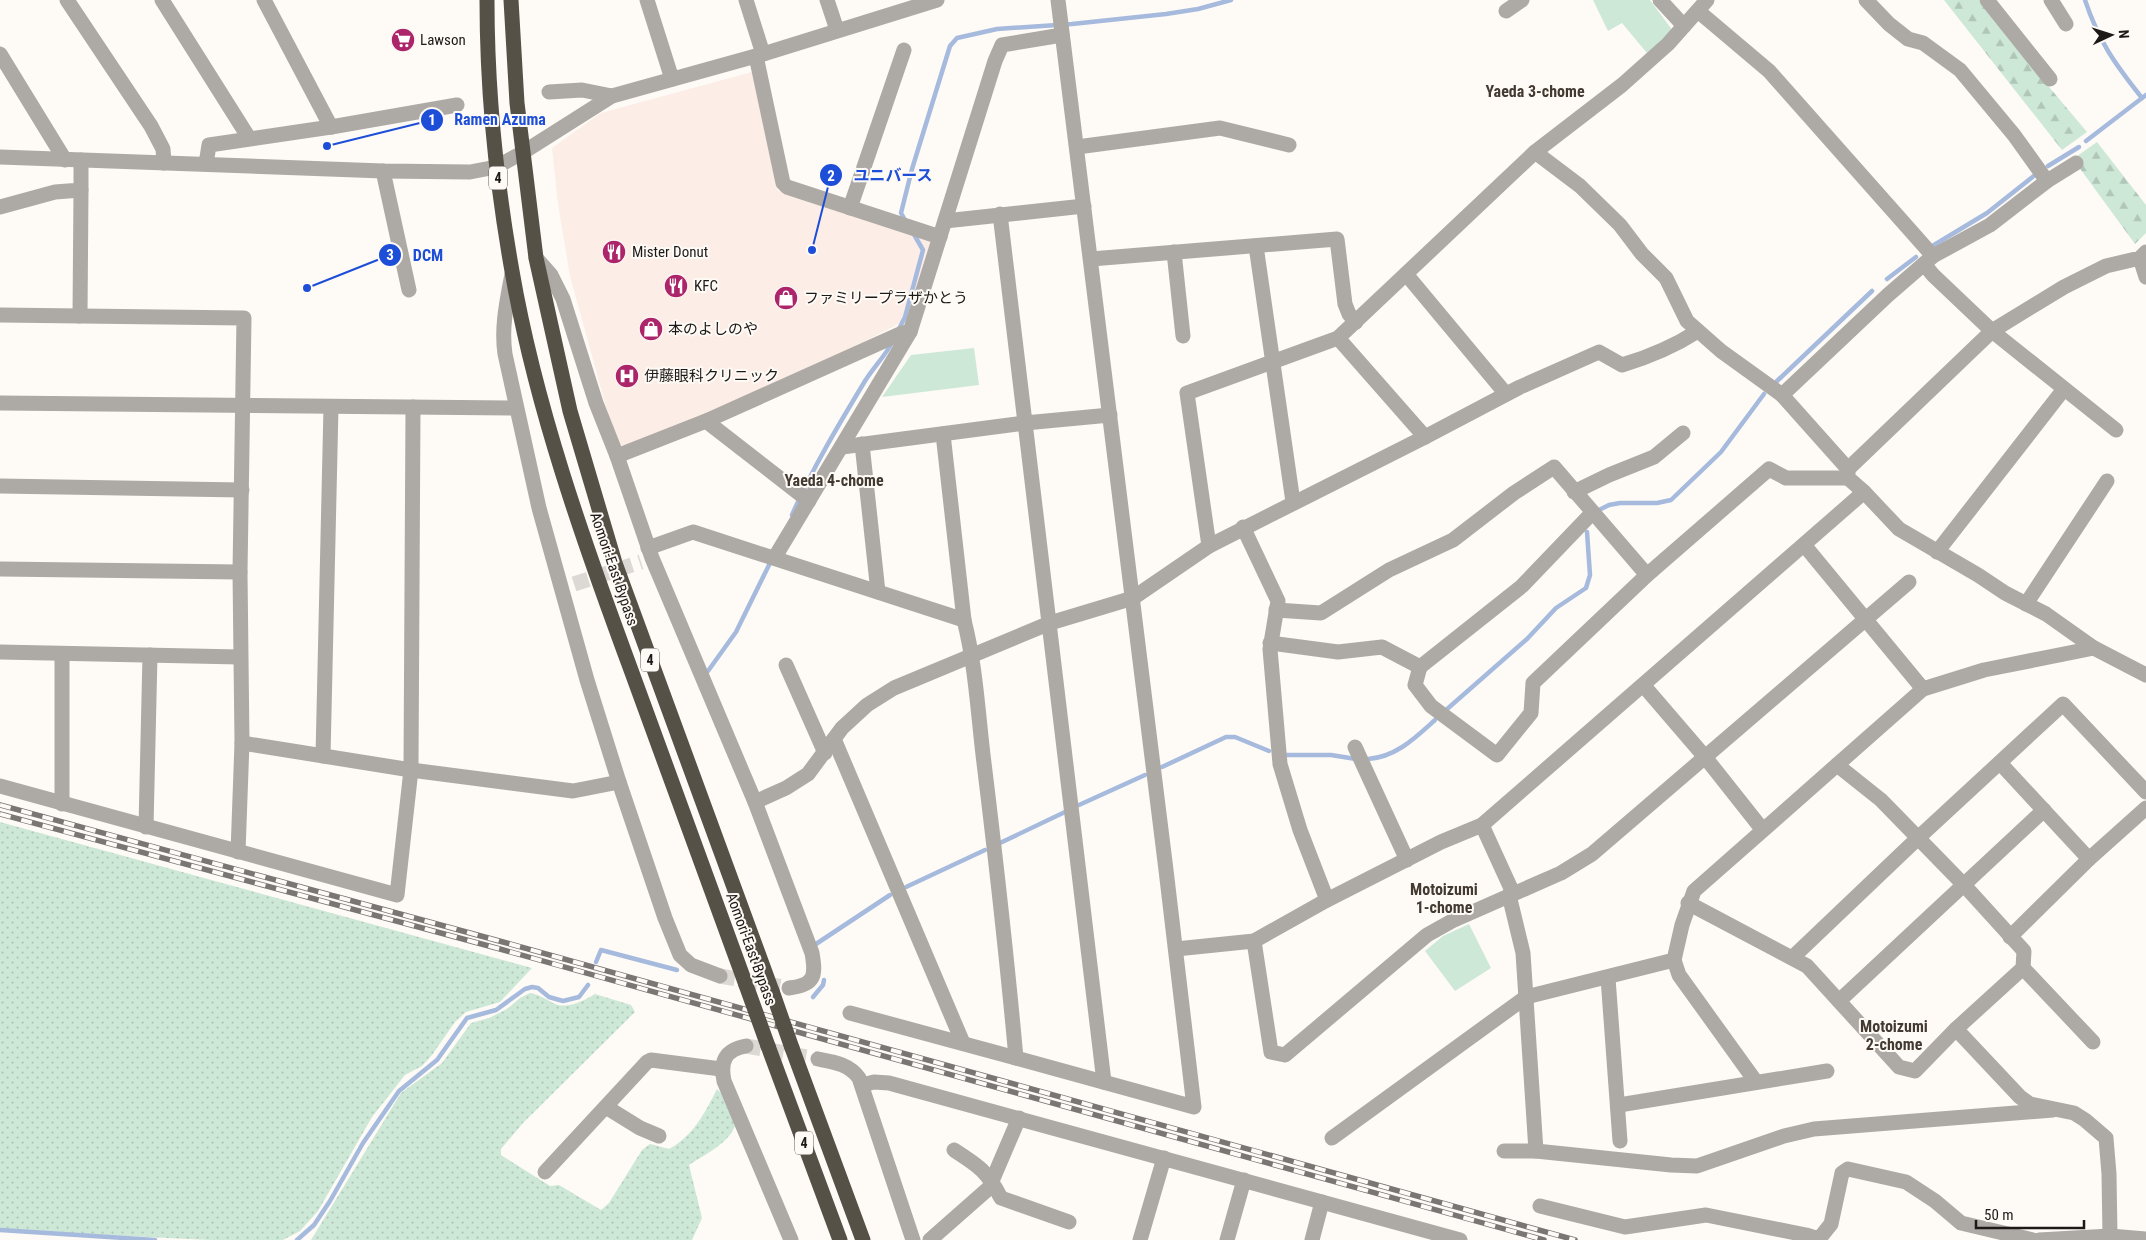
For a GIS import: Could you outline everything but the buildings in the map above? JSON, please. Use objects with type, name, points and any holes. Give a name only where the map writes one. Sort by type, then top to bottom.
[{"type":"highway","name":"Aomori-East Bypass","points":[[487,0],[489,96],[496,167],[512,273],[547,419],[594,569],[840,1240]]},
{"type":"highway","name":"Aomori-East Bypass","points":[[511,0],[517,103],[536,258],[570,411],[615,563],[863,1240]]},
{"type":"street","points":[[162,0],[249,138]]},
{"type":"street","points":[[264,0],[331,127]]},
{"type":"street","points":[[647,0],[672,78]]},
{"type":"street","points":[[746,0],[759,55],[783,183],[787,187],[940,237]]},
{"type":"street","points":[[827,0],[837,30]]},
{"type":"street","points":[[0,157],[383,171],[470,172],[496,167],[522,153],[612,96],[759,55],[936,0]]},
{"type":"street","points":[[850,1013],[1194,1107],[1133,598],[1058,0]]},
{"type":"street","points":[[1506,11],[1522,0]]},
{"type":"street","points":[[1660,0],[1684,26]]},
{"type":"street","points":[[1866,0],[1889,24],[1908,39],[1923,42],[1960,70],[2014,135],[2046,181]]},
{"type":"street","points":[[1987,0],[2050,79]]},
{"type":"street","points":[[2051,0],[2066,24]]},
{"type":"street","points":[[70,1],[151,126],[163,149],[164,163]]},
{"type":"street","points":[[1209,546],[1187,393],[1338,338],[1535,152],[1622,85],[1668,44],[1703,6],[1769,71],[1929,260],[1933,275],[1992,331],[2116,430]]},
{"type":"street","points":[[775,557],[910,332],[995,61],[1002,45],[1062,35]]},
{"type":"street","points":[[850,208],[904,50]]},
{"type":"street","points":[[3,62],[65,160]]},
{"type":"street","points":[[549,92],[582,90],[612,96]]},
{"type":"street","points":[[206,164],[209,145],[331,127],[457,105]]},
{"type":"street","points":[[1077,147],[1220,128],[1289,146]]},
{"type":"street","points":[[1535,152],[1580,186],[1620,225],[1642,254],[1666,278],[1687,321],[1728,356],[1782,395],[1848,474],[1899,530],[2046,614],[2094,648],[2146,675]]},
{"type":"street","points":[[80,316],[81,160]]},
{"type":"street","points":[[1782,395],[1888,295],[1929,260],[1990,225],[2046,181],[2076,163]]},
{"type":"street","points":[[383,171],[410,290]]},
{"type":"street","points":[[0,208],[55,192],[80,190]]},
{"type":"street","points":[[945,221],[1084,206]]},
{"type":"street","points":[[1000,214],[1104,1082]]},
{"type":"street","points":[[1091,259],[1337,239],[1345,304],[1348,314],[1356,322]]},
{"type":"street","points":[[1256,246],[1293,502]]},
{"type":"street","points":[[1174,252],[1183,336]]},
{"type":"street","points":[[1592,513],[1522,586],[1420,667],[1415,686],[1432,706],[1497,755],[1531,713],[1533,683],[1647,575],[1769,469],[1786,478],[1848,474],[1992,331],[2064,287],[2106,266],[2143,255],[2146,277]]},
{"type":"street","points":[[536,258],[551,275],[562,299],[596,402],[617,456],[647,556],[755,802],[812,953],[815,970],[813,978],[803,986],[789,988]]},
{"type":"street","points":[[512,273],[503,338],[516,408],[539,508],[568,586],[587,680],[665,918],[680,954],[691,965],[720,976]]},
{"type":"street","points":[[1406,274],[1506,394]]},
{"type":"street","points":[[0,315],[244,318],[240,572],[242,743],[238,852]]},
{"type":"street","points":[[755,802],[786,788],[808,774],[842,728],[867,705],[894,688],[1050,623],[1133,598],[1209,546],[1506,394],[1599,352],[1622,365],[1675,346],[1698,331]]},
{"type":"street","points":[[617,456],[706,421],[902,333],[910,332]]},
{"type":"street","points":[[1338,338],[1425,437]]},
{"type":"street","points":[[1937,552],[2064,389]]},
{"type":"street","points":[[0,403],[516,408]]},
{"type":"street","points":[[323,756],[331,407]]},
{"type":"street","points":[[0,786],[397,895],[411,770],[413,408]]},
{"type":"street","points":[[842,447],[1025,423],[1110,415]]},
{"type":"street","points":[[706,421],[809,501]]},
{"type":"street","points":[[1574,492],[1609,475],[1654,457],[1683,433]]},
{"type":"street","points":[[943,434],[964,620],[973,655],[981,739],[1006,944],[1016,1058]]},
{"type":"street","points":[[862,444],[878,592]]},
{"type":"street","points":[[1276,610],[1321,613],[1389,570],[1453,540],[1514,493],[1554,467],[1647,575]]},
{"type":"street","points":[[2026,604],[2107,481]]},
{"type":"street","points":[[0,486],[242,490]]},
{"type":"street","points":[[1176,949],[1254,941],[1326,900],[1441,842],[1482,825],[1805,546],[1864,492]]},
{"type":"street","points":[[1244,528],[1278,601],[1270,643],[1280,764],[1300,830],[1326,900]]},
{"type":"street","points":[[647,556],[693,532],[775,557],[964,620]]},
{"type":"street","points":[[1805,546],[1923,689]]},
{"type":"street","points":[[0,570],[240,572]]},
{"type":"street","points":[[1254,941],[1270,1052],[1285,1054],[1427,935],[1452,921],[1561,873],[1592,854],[1909,582]]},
{"type":"street","points":[[1270,643],[1338,652],[1382,647],[1420,667]]},
{"type":"street","points":[[1756,1082],[1679,975],[1674,960],[1688,903],[1694,891],[1762,829],[1923,689],[1984,670],[2094,648]]},
{"type":"street","points":[[0,652],[240,657]]},
{"type":"street","points":[[62,654],[62,804]]},
{"type":"street","points":[[146,827],[150,655]]},
{"type":"street","points":[[786,665],[825,753]]},
{"type":"street","points":[[1644,686],[1705,757],[1762,829]]},
{"type":"street","points":[[1793,957],[2063,704],[2146,792]]},
{"type":"street","points":[[834,739],[963,1043]]},
{"type":"street","points":[[242,743],[411,770],[573,790],[619,782]]},
{"type":"street","points":[[1355,747],[1407,860]]},
{"type":"street","points":[[2000,763],[2089,859]]},
{"type":"street","points":[[1688,903],[1807,966],[1899,1066],[1915,1070],[1956,1029],[2023,968],[2024,951],[1964,885],[1881,800],[1837,765]]},
{"type":"street","points":[[2010,937],[2089,859],[2146,808]]},
{"type":"street","points":[[1839,1001],[2044,810]]},
{"type":"street","points":[[1482,825],[1511,894],[1523,953],[1536,1151]]},
{"type":"street","points":[[1332,1138],[1526,997],[1674,960]]},
{"type":"street","points":[[2023,968],[2093,1042]]},
{"type":"street","points":[[1608,978],[1619,1105],[1620,1141]]},
{"type":"street","points":[[1956,1029],[2020,1097],[2030,1104],[2074,1113],[2106,1138],[2110,1174],[2110,1236]]},
{"type":"street","points":[[746,1046],[740,1047],[728,1055],[724,1059],[721,1069],[724,1081],[791,1240]]},
{"type":"street","points":[[818,1059],[843,1065],[851,1069],[859,1078],[913,1240]]},
{"type":"street","points":[[545,1172],[647,1062],[651,1060],[721,1069]]},
{"type":"street","points":[[1619,1105],[1827,1071]]},
{"type":"street","points":[[862,1085],[874,1082],[889,1083],[1322,1202],[1406,1233],[1460,1240]]},
{"type":"street","points":[[606,1107],[640,1128],[659,1136]]},
{"type":"street","points":[[1504,1151],[1536,1151],[1697,1166],[1784,1136],[1814,1129],[2053,1110]]},
{"type":"street","points":[[930,1240],[989,1188],[1019,1118]]},
{"type":"street","points":[[954,1150],[983,1170],[992,1180],[1001,1198],[1069,1222]]},
{"type":"street","points":[[1140,1240],[1164,1158]]},
{"type":"street","points":[[1540,1206],[1625,1227],[1706,1215],[1819,1239],[1831,1224],[1842,1173],[1848,1168],[1906,1182],[1935,1201],[1961,1223],[2033,1240]]},
{"type":"street","points":[[1227,1240],[1244,1180]]},
{"type":"street","points":[[1312,1240],[1322,1202]]},
{"type":"street","points":[[2039,1240],[2110,1236],[2146,1239]]},
{"type":"shaded area","points":[[752,72],[777,190],[931,241],[906,320],[829,360],[627,447],[616,443],[570,276],[558,204],[552,148],[601,113]]},
{"type":"green space","points":[[1593,0],[1650,0],[1673,31],[1647,53],[1622,23],[1608,31]]},
{"type":"green space","points":[[1944,0],[1979,0],[2011,42],[2087,132],[2062,150]]},
{"type":"green space","points":[[2097,142],[2146,205],[2146,233],[2135,244],[2073,159]]},
{"type":"green space","points":[[974,348],[979,385],[882,397],[911,355]]},
{"type":"green space","points":[[0,822],[532,968],[500,1002],[466,1012],[455,1022],[422,1066],[405,1075],[372,1117],[318,1211],[300,1231],[283,1240],[210,1240],[0,1230]]},
{"type":"green space","points":[[1469,924],[1491,968],[1455,991],[1425,951],[1443,936]]},
{"type":"green space","points":[[530,993],[564,1006],[580,1002],[595,994],[631,1005],[635,1012],[523,1123],[501,1149],[501,1155],[550,1186],[559,1185],[601,1210],[609,1203],[642,1150],[650,1144],[669,1149],[685,1138],[698,1123],[717,1089],[722,1094],[735,1126],[727,1139],[689,1165],[702,1218],[692,1240],[311,1240],[401,1093],[442,1063],[471,1023],[489,1018],[507,1009],[520,998]]},
{"type":"waterway","points":[[905,220],[901,213],[912,169],[950,46],[957,38],[997,29],[1072,24],[1166,14],[1198,9],[1231,0]]},
{"type":"waterway","points":[[2085,0],[2102,40],[2142,98]]},
{"type":"waterway","points":[[2086,141],[2146,95]]},
{"type":"waterway","points":[[2048,166],[2079,147]]},
{"type":"waterway","points":[[1934,245],[1987,213],[2035,175]]},
{"type":"waterway","points":[[899,329],[905,317],[923,250],[912,231]]},
{"type":"waterway","points":[[1887,279],[1916,257]]},
{"type":"waterway","points":[[1777,381],[1872,291]]},
{"type":"waterway","points":[[792,515],[836,430],[865,381],[892,343]]},
{"type":"waterway","points":[[1599,510],[1609,505],[1620,503],[1657,503],[1671,500],[1721,452],[1764,394]]},
{"type":"waterway","points":[[1446,710],[1527,639],[1556,608],[1586,588],[1590,575],[1587,532]]},
{"type":"waterway","points":[[708,671],[736,632],[771,561]]},
{"type":"waterway","points":[[1368,759],[1396,751],[1435,720]]},
{"type":"waterway","points":[[1162,767],[1226,737],[1235,737],[1269,751]]},
{"type":"waterway","points":[[1284,755],[1331,755],[1356,759]]},
{"type":"waterway","points":[[1079,805],[1145,775]]},
{"type":"waterway","points":[[1000,843],[1065,812]]},
{"type":"waterway","points":[[906,887],[985,850]]},
{"type":"waterway","points":[[816,944],[890,895]]},
{"type":"waterway","points":[[596,962],[601,950],[677,970]]},
{"type":"waterway","points":[[813,997],[823,985],[824,980]]},
{"type":"waterway","points":[[297,1240],[314,1225],[363,1143],[399,1091],[437,1060],[467,1018],[496,1010],[525,989],[532,987],[538,988],[549,997],[563,1001],[579,997],[588,985]]},
{"type":"waterway","points":[[0,1230],[155,1240]]},
{"type":"tunnel","points":[[574,584],[641,562]]},
{"type":"tunnel","points":[[720,976],[789,988]]},
{"type":"tunnel","points":[[746,1046],[818,1059]]},
{"type":"railway","points":[[0,805],[503,942],[1575,1240]]},
{"type":"railway","points":[[0,814],[500,949],[1544,1240]]},
{"type":"place","name":"Lawson","points":[[403,40]]},
{"type":"place","name":"Ramen Azuma","points":[[327,146]]},
{"type":"place","name":"ユニバース","points":[[812,250]]},
{"type":"place","name":"Mister Donut","points":[[614,252]]},
{"type":"place","name":"KFC","points":[[676,286]]},
{"type":"place","name":"DCM","points":[[307,288]]},
{"type":"place","name":"ファミリープラザかとう","points":[[786,298]]},
{"type":"place","name":"本のよしのや","points":[[651,329]]},
{"type":"place","name":"伊藤眼科クリニック","points":[[627,376]]},
{"type":"district","name":"Yaeda 3-chome","points":[[1535,91]]},
{"type":"district","name":"Yaeda 4-chome","points":[[834,480]]},
{"type":"district","name":"Motoizumi 1-chome","points":[[1444,898]]},
{"type":"district","name":"Motoizumi 2-chome","points":[[1894,1035]]}]
